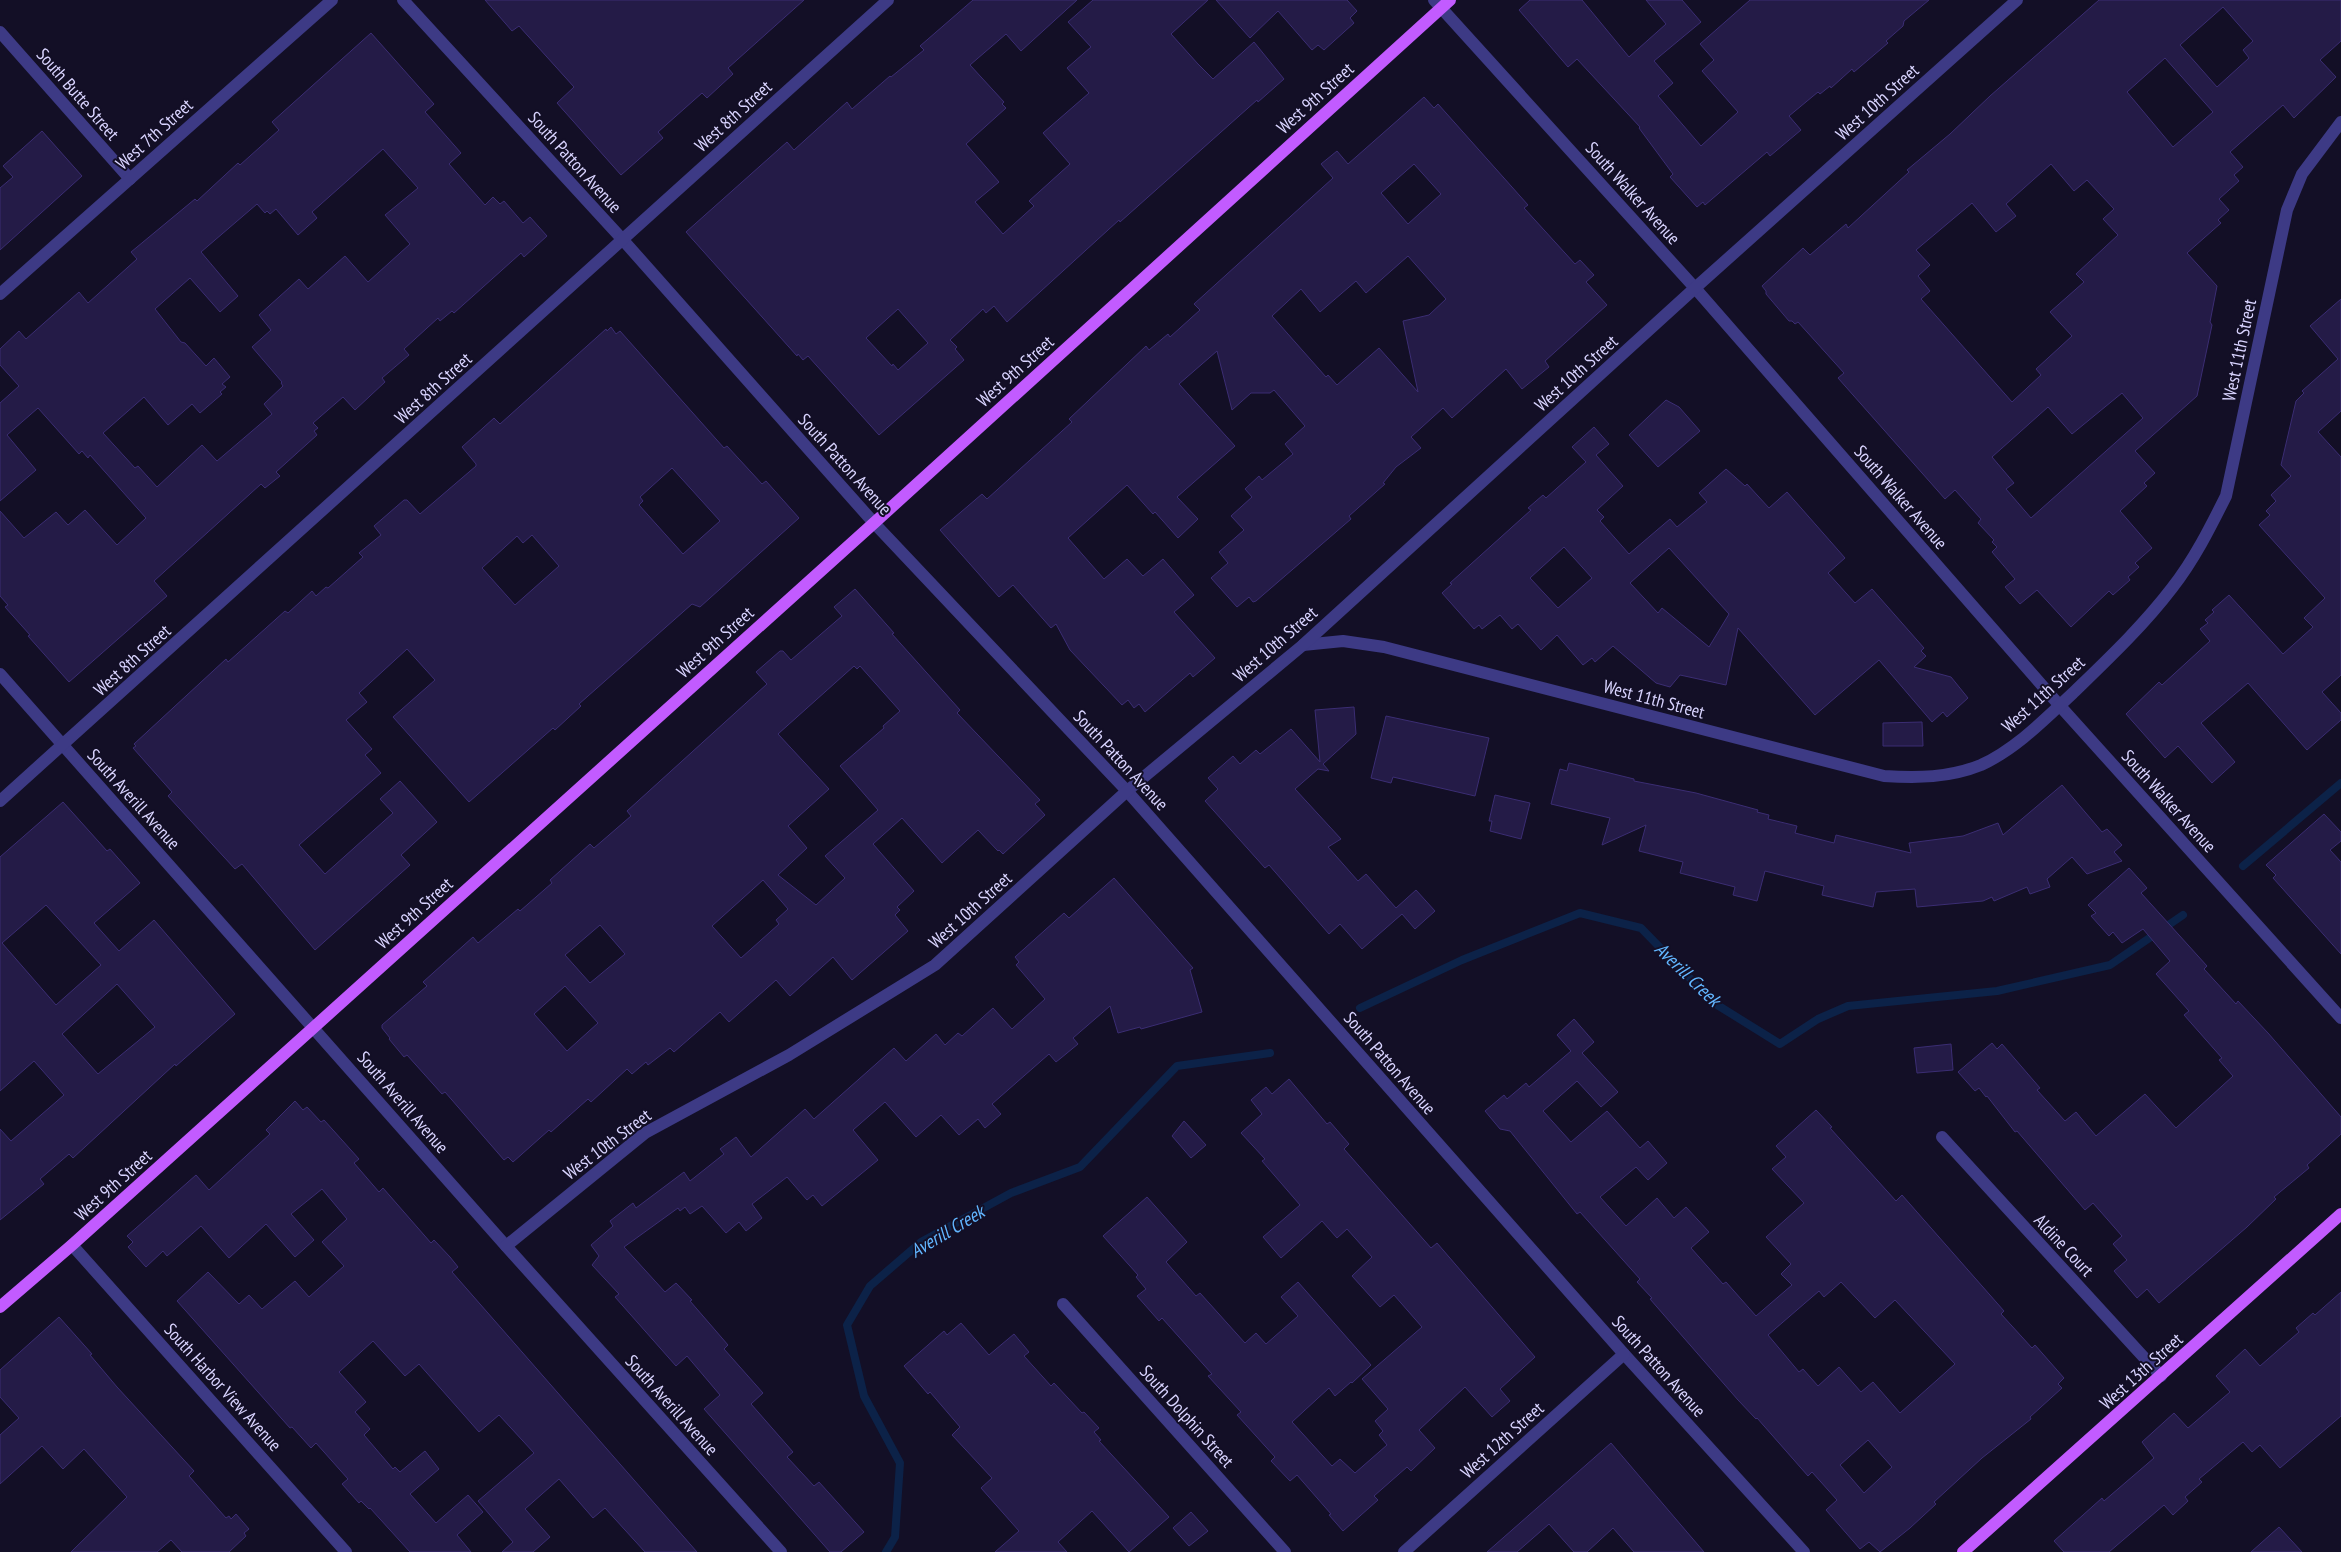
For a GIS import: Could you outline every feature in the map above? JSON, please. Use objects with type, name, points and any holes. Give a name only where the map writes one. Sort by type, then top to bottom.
[{"type":"main road","name":"West 9th Street","points":[[0,1306],[72,1245],[874,523],[1442,2]]},
{"type":"main road","name":"West 13th Street","points":[[1963,1552],[2341,1214]]},
{"type":"street","name":"West 7th Street","points":[[0,294],[332,0]]},
{"type":"street","name":"South Patton Avenue","points":[[403,0],[623,240],[874,523],[1127,791],[1624,1354],[1804,1552]]},
{"type":"street","name":"West 8th Street","points":[[0,801],[888,0]]},
{"type":"street","name":"West 10th Street","points":[[506,1246],[645,1133],[789,1055],[935,965],[1127,791],[1303,645],[1695,288],[2017,0]]},
{"type":"street","name":"South Walker Avenue","points":[[1442,2],[2060,706],[2341,1018]]},
{"type":"street","name":"South Butte Street","points":[[0,32],[130,179]]},
{"type":"street","name":"West 11th Street","points":[[1303,645],[1343,641],[1384,647],[1884,776],[1917,778],[1947,775],[1981,764],[2022,740],[2128,640],[2172,588],[2204,539],[2226,496],[2287,210],[2302,174],[2341,122]]},
{"type":"street","name":"South Averill Avenue","points":[[0,674],[506,1246],[781,1552]]},
{"type":"street","name":"Aldine Court","points":[[1942,1137],[2161,1376]]},
{"type":"street","name":"South Harbor View Avenue","points":[[72,1245],[346,1552]]},
{"type":"street","name":"South Dolphin Street","points":[[1063,1304],[1285,1552]]},
{"type":"street","name":"West 12th Street","points":[[1404,1552],[1624,1354]]},
{"type":"building","points":[[485,0],[804,0],[728,68],[733,74],[707,98],[702,93],[658,132],[663,138],[621,175],[557,103],[574,87],[519,26],[512,31]]},
{"type":"building","points":[[973,0],[1077,0],[1021,51],[1006,34],[970,65],[1004,102],[1002,104],[1006,108],[966,144],[999,182],[975,202],[1003,234],[1034,206],[1029,201],[1070,164],[1043,133],[1089,93],[1067,68],[1091,47],[1068,22],[1093,0],[1208,0],[1171,34],[1198,64],[1213,79],[1254,42],[1284,79],[1258,102],[1257,100],[1120,222],[1119,220],[1007,322],[994,306],[986,313],[983,309],[950,340],[957,347],[955,349],[964,360],[879,435],[808,356],[803,360],[798,354],[797,356],[686,232],[787,142],[794,150],[847,102],[852,109],[924,50],[920,46]],"holes":[[[898,309],[928,343],[898,370],[866,338]]]},
{"type":"building","points":[[1216,0],[1347,0],[1357,11],[1350,18],[1354,23],[1324,50],[1318,45],[1312,50],[1278,11],[1250,38]]},
{"type":"building","points":[[1530,0],[1582,0],[1629,57],[1666,24],[1646,0],[1682,0],[1701,22],[1654,61],[1673,83],[1658,96],[1701,146],[1738,112],[1702,71],[1714,60],[1700,44],[1750,0],[1929,0],[1904,21],[1903,26],[1886,41],[1888,43],[1854,72],[1852,69],[1831,88],[1830,86],[1820,94],[1818,92],[1789,116],[1801,130],[1770,156],[1767,152],[1705,205],[1703,202],[1697,207],[1670,177],[1673,174],[1640,127],[1577,59],[1568,67],[1519,10]]},
{"type":"building","points":[[2099,0],[2341,0],[2341,41],[2320,60],[2336,77],[2294,118],[2283,105],[2230,152],[2243,167],[2234,175],[2239,181],[2219,199],[2229,210],[2218,220],[2221,223],[2187,253],[2217,286],[2210,322],[2212,325],[2197,396],[2135,451],[2155,473],[2144,483],[2147,486],[2120,511],[2152,548],[2135,563],[2139,567],[2128,577],[2130,580],[2113,595],[2109,591],[2071,627],[2037,590],[2020,604],[2005,587],[2015,579],[1992,552],[1997,547],[1992,542],[1994,540],[1978,523],[1981,519],[1955,490],[1945,499],[1838,378],[1844,373],[1798,322],[1795,324],[1789,321],[1766,294],[1762,286],[1803,248],[1810,255],[1846,224],[1848,228],[1909,172],[1907,170],[1950,134],[1990,96]],"holes":[[[2223,7],[2253,41],[2243,50],[2249,58],[2217,87],[2180,45]],[[2165,58],[2213,112],[2173,147],[2127,92]],[[2051,164],[2074,191],[2087,180],[2114,209],[2103,219],[2118,235],[2076,274],[2084,282],[2050,312],[2072,336],[2036,369],[2041,375],[2012,402],[1921,299],[1930,291],[1918,276],[1930,265],[1916,250],[1972,203],[1996,232],[2016,216],[2006,204]],[[2122,393],[2143,418],[2031,518],[2006,489],[2014,483],[1992,457],[2048,407],[2072,434]]]},
{"type":"building","points":[[371,33],[434,104],[425,112],[461,153],[449,164],[485,205],[493,197],[500,204],[504,201],[523,223],[530,217],[547,236],[524,257],[521,253],[454,313],[452,311],[440,321],[438,318],[404,349],[409,355],[382,378],[385,382],[355,410],[343,397],[313,423],[318,428],[314,431],[317,435],[276,472],[280,476],[265,488],[261,484],[154,581],[167,596],[69,682],[28,636],[30,635],[5,607],[8,605],[0,596],[0,511],[24,538],[56,512],[68,525],[85,510],[117,545],[146,518],[90,455],[88,458],[82,451],[79,454],[38,408],[7,435],[36,470],[0,501],[0,403],[19,386],[0,365],[0,349],[19,331],[26,339],[79,292],[88,303],[137,259],[131,252],[195,199],[197,201],[238,163],[240,165],[279,130],[272,122]],"holes":[[[383,149],[418,188],[385,215],[410,244],[368,282],[345,256],[308,289],[299,279],[259,315],[271,330],[252,347],[282,382],[283,386],[264,404],[272,414],[217,461],[202,445],[157,487],[138,466],[135,468],[103,433],[144,397],[168,425],[192,404],[200,413],[222,394],[220,392],[226,387],[222,384],[230,377],[214,358],[206,366],[185,343],[181,342],[155,309],[190,278],[220,312],[238,296],[201,252],[257,204],[265,213],[267,211],[270,214],[276,209],[298,235],[317,218],[312,212]]]},
{"type":"building","points":[[1424,97],[1434,108],[1438,104],[1528,205],[1524,208],[1575,264],[1580,260],[1594,275],[1586,282],[1607,305],[1545,361],[1549,367],[1522,389],[1506,369],[1452,418],[1443,408],[1411,437],[1421,448],[1396,467],[1383,483],[1385,484],[1349,516],[1351,519],[1256,601],[1253,602],[1249,597],[1237,607],[1211,578],[1228,563],[1219,552],[1244,530],[1231,516],[1252,497],[1245,489],[1259,476],[1262,480],[1293,454],[1285,444],[1305,426],[1274,390],[1270,393],[1251,393],[1232,410],[1217,351],[1179,384],[1235,446],[1177,497],[1198,519],[1178,538],[1127,485],[1068,538],[1104,579],[1127,559],[1143,576],[1163,559],[1194,595],[1174,612],[1215,658],[1193,677],[1190,673],[1145,712],[1139,704],[1134,708],[1128,700],[1122,705],[1070,650],[1056,624],[1051,628],[1013,585],[999,597],[940,530],[982,494],[987,499],[1072,422],[1069,419],[1146,346],[1149,350],[1168,334],[1170,337],[1200,310],[1194,304],[1333,178],[1321,164],[1337,151],[1348,164]],"holes":[[[1414,164],[1441,194],[1408,224],[1381,193]],[[1408,256],[1446,299],[1429,315],[1403,321],[1418,392],[1379,348],[1337,385],[1328,375],[1326,377],[1272,316],[1301,289],[1320,312],[1356,281],[1366,293]]]},
{"type":"building","points":[[42,131],[82,176],[0,250],[0,188],[13,177],[3,166]]},
{"type":"building","points":[[2341,299],[2341,411],[2318,432],[2341,457],[2341,675],[2322,692],[2341,713],[2341,720],[2307,750],[2248,683],[2201,723],[2235,762],[2212,783],[2178,746],[2165,758],[2126,714],[2159,682],[2162,685],[2210,641],[2200,629],[2208,623],[2205,620],[2214,612],[2212,610],[2229,595],[2283,654],[2313,627],[2304,618],[2325,598],[2259,525],[2270,515],[2266,511],[2276,501],[2271,495],[2291,476],[2281,465],[2296,401],[2304,393],[2302,391],[2338,359],[2310,326]]},
{"type":"building","points":[[611,327],[616,334],[620,331],[724,448],[727,446],[762,484],[766,481],[799,518],[700,607],[692,604],[579,704],[581,706],[555,730],[553,728],[469,802],[393,717],[435,680],[407,649],[359,693],[367,702],[346,720],[372,749],[365,755],[381,773],[299,845],[325,874],[393,813],[380,799],[400,781],[437,822],[401,855],[410,865],[315,950],[242,864],[235,869],[168,796],[172,792],[133,748],[136,746],[134,744],[226,659],[228,662],[285,611],[288,613],[312,591],[316,596],[326,587],[328,588],[363,557],[359,553],[381,535],[374,526],[404,500],[407,500],[420,514],[476,466],[462,447],[494,418],[500,424],[606,329],[607,331]],"holes":[[[672,468],[720,521],[683,554],[639,505],[643,501],[640,497]],[[532,535],[559,566],[515,605],[482,568],[517,536],[523,543]]]},
{"type":"building","points":[[1666,400],[1679,407],[1700,431],[1658,467],[1629,435]]},
{"type":"building","points":[[1594,427],[1609,444],[1596,455],[1623,486],[1597,510],[1604,517],[1600,521],[1629,554],[1670,519],[1677,527],[1707,502],[1699,493],[1726,469],[1745,486],[1747,484],[1769,508],[1787,492],[1845,558],[1828,573],[1855,603],[1872,589],[1924,648],[1921,651],[1926,656],[1914,667],[1951,677],[1968,698],[1947,717],[1943,712],[1932,722],[1879,660],[1815,715],[1738,628],[1726,685],[1680,675],[1670,687],[1656,683],[1613,646],[1595,662],[1592,658],[1583,665],[1557,635],[1541,650],[1518,624],[1512,629],[1500,615],[1482,629],[1479,625],[1474,629],[1442,593],[1452,584],[1450,583],[1531,510],[1528,508],[1543,495],[1546,498],[1586,462],[1572,447]],"holes":[[[1564,547],[1592,578],[1558,608],[1530,578]],[[1669,548],[1729,614],[1709,647],[1662,608],[1658,613],[1630,583]]]},
{"type":"building","points":[[855,589],[894,633],[892,634],[960,710],[957,713],[1040,800],[1035,804],[1045,815],[1003,854],[978,830],[942,863],[902,818],[873,844],[914,891],[897,907],[900,910],[895,915],[908,931],[852,980],[833,957],[790,996],[776,980],[729,1022],[720,1012],[674,1052],[670,1048],[648,1065],[646,1062],[632,1074],[627,1069],[591,1102],[588,1099],[513,1162],[508,1157],[504,1160],[445,1092],[442,1094],[407,1055],[404,1057],[389,1039],[382,1025],[427,986],[423,982],[473,937],[478,943],[518,909],[520,911],[552,883],[550,880],[590,844],[594,848],[631,816],[627,811],[767,684],[756,672],[780,651],[783,651],[791,660],[842,616],[834,607]],"holes":[[[854,666],[857,669],[860,666],[900,711],[883,726],[884,728],[840,766],[878,810],[825,856],[845,878],[816,905],[778,875],[807,848],[788,826],[829,789],[778,734]],[[763,880],[788,909],[776,920],[779,924],[741,958],[712,926]],[[600,925],[625,954],[590,983],[565,955]],[[565,986],[598,1023],[567,1051],[534,1014]]]},
{"type":"building","points":[[1354,707],[1356,734],[1323,764],[1329,771],[1318,769],[1295,789],[1341,839],[1328,847],[1358,881],[1366,874],[1396,908],[1416,890],[1435,911],[1415,929],[1402,914],[1362,949],[1340,924],[1329,934],[1269,865],[1265,868],[1205,801],[1218,789],[1208,778],[1233,756],[1240,764],[1256,750],[1260,754],[1291,729],[1320,762],[1315,710]]},
{"type":"building","points":[[1386,716],[1489,738],[1475,796],[1393,777],[1391,783],[1371,778]]},
{"type":"building","points":[[1922,722],[1923,746],[1883,746],[1883,723]]},
{"type":"building","points":[[1569,763],[1634,779],[1634,781],[1696,793],[1758,810],[1757,812],[1769,815],[1768,819],[1797,826],[1795,833],[1834,843],[1836,835],[1911,853],[1909,843],[1963,836],[1998,823],[2003,835],[2062,785],[2102,832],[2107,829],[2122,845],[2114,852],[2122,861],[2087,874],[2072,857],[2047,879],[2050,887],[2030,894],[2027,887],[1994,901],[1992,897],[1983,901],[1917,907],[1915,889],[1876,892],[1873,907],[1822,895],[1824,886],[1765,871],[1757,901],[1733,895],[1735,887],[1680,873],[1683,862],[1639,851],[1646,825],[1602,845],[1610,818],[1551,804],[1560,769],[1567,771]]},
{"type":"building","points":[[1495,795],[1530,803],[1521,839],[1490,831],[1492,821],[1489,821]]},
{"type":"building","points":[[63,802],[107,851],[110,849],[140,883],[94,923],[119,951],[154,920],[235,1014],[176,1066],[175,1064],[73,1158],[69,1154],[40,1179],[44,1184],[0,1220],[0,1129],[11,1141],[64,1095],[34,1061],[0,1091],[0,857]],"holes":[[[46,905],[101,965],[56,1005],[2,943]],[[117,984],[155,1027],[98,1074],[62,1034]]]},
{"type":"building","points":[[2324,814],[2341,832],[2341,841],[2330,850],[2341,862],[2341,954],[2273,878],[2276,875],[2266,865]]},
{"type":"building","points":[[2129,868],[2147,888],[2141,893],[2207,966],[2204,969],[2236,1004],[2238,1001],[2268,1033],[2341,1117],[2341,1134],[2307,1165],[2309,1168],[2274,1197],[2276,1199],[2247,1227],[2159,1303],[2147,1289],[2137,1298],[2114,1271],[2127,1260],[2113,1244],[2122,1236],[2093,1203],[2085,1210],[2017,1131],[2015,1132],[1987,1096],[1979,1088],[1975,1091],[1958,1072],[1992,1043],[1997,1049],[2002,1044],[2040,1088],[2037,1090],[2065,1121],[2076,1112],[2096,1136],[2145,1094],[2176,1128],[2233,1076],[2219,1060],[2222,1058],[2184,1015],[2189,1011],[2156,974],[2170,961],[2143,929],[2122,943],[2113,932],[2109,936],[2091,916],[2096,913],[2088,905]]},
{"type":"building","points":[[1114,878],[1193,968],[1190,970],[1202,1012],[1141,1029],[1140,1027],[1118,1033],[1110,1006],[1073,1038],[1078,1044],[1056,1062],[1049,1054],[992,1104],[1001,1114],[985,1128],[978,1119],[959,1135],[941,1115],[916,1137],[885,1102],[853,1130],[878,1160],[822,1206],[813,1195],[807,1200],[787,1177],[752,1204],[762,1218],[746,1231],[739,1222],[726,1233],[702,1206],[690,1214],[685,1207],[680,1211],[678,1208],[624,1247],[665,1292],[676,1283],[692,1300],[690,1301],[728,1345],[724,1349],[763,1393],[751,1404],[793,1452],[787,1457],[814,1486],[819,1482],[864,1532],[841,1552],[830,1552],[704,1409],[720,1395],[687,1356],[676,1366],[615,1297],[619,1294],[592,1265],[599,1256],[591,1245],[613,1226],[610,1221],[633,1203],[636,1208],[684,1172],[690,1181],[724,1154],[720,1149],[736,1137],[751,1157],[805,1109],[814,1119],[894,1048],[906,1061],[936,1034],[945,1045],[958,1033],[962,1036],[993,1008],[1012,1029],[1045,999],[1016,965],[1019,962],[1015,957],[1064,913],[1069,918]]},
{"type":"building","points":[[1574,1019],[1594,1042],[1582,1053],[1618,1092],[1601,1107],[1577,1081],[1543,1111],[1571,1142],[1607,1111],[1640,1148],[1648,1141],[1667,1163],[1648,1180],[1636,1167],[1600,1197],[1626,1226],[1657,1198],[1674,1218],[1686,1207],[1709,1232],[1691,1248],[1723,1284],[1726,1282],[1756,1316],[1792,1285],[1781,1274],[1791,1264],[1766,1237],[1804,1203],[1772,1169],[1786,1157],[1776,1146],[1816,1110],[1896,1201],[1902,1195],[2004,1311],[2001,1314],[2032,1348],[2035,1345],[2064,1378],[2058,1384],[2062,1388],[2030,1417],[2031,1419],[1982,1458],[1934,1502],[1936,1504],[1910,1528],[1880,1552],[1869,1542],[1860,1549],[1826,1510],[1837,1500],[1812,1472],[1808,1476],[1757,1418],[1738,1400],[1650,1299],[1652,1298],[1637,1282],[1640,1279],[1580,1212],[1577,1214],[1510,1131],[1500,1129],[1485,1111],[1504,1095],[1507,1099],[1526,1083],[1529,1087],[1571,1051],[1557,1035]],"holes":[[[1841,1282],[1875,1318],[1895,1300],[1955,1364],[1900,1413],[1873,1382],[1861,1392],[1839,1367],[1818,1386],[1803,1369],[1799,1372],[1768,1335],[1819,1291],[1824,1297]],[[1868,1440],[1892,1467],[1864,1493],[1840,1465]]]},
{"type":"building","points":[[1951,1044],[1953,1070],[1917,1073],[1914,1048]]},
{"type":"building","points":[[1289,1079],[1327,1124],[1330,1122],[1349,1144],[1344,1149],[1431,1248],[1437,1243],[1535,1357],[1500,1389],[1510,1401],[1492,1417],[1465,1387],[1419,1430],[1435,1448],[1411,1471],[1407,1467],[1374,1496],[1378,1500],[1343,1531],[1329,1515],[1331,1514],[1297,1475],[1290,1481],[1271,1461],[1275,1457],[1237,1415],[1241,1412],[1208,1376],[1212,1374],[1162,1318],[1159,1321],[1137,1296],[1146,1289],[1136,1277],[1138,1275],[1103,1236],[1147,1197],[1187,1242],[1166,1262],[1196,1296],[1200,1293],[1245,1343],[1256,1333],[1266,1344],[1298,1316],[1281,1297],[1298,1282],[1371,1365],[1335,1396],[1329,1388],[1292,1422],[1332,1466],[1340,1459],[1355,1473],[1387,1445],[1379,1435],[1383,1431],[1375,1421],[1388,1409],[1362,1379],[1422,1327],[1394,1295],[1380,1307],[1352,1276],[1372,1257],[1347,1229],[1337,1238],[1322,1221],[1281,1258],[1263,1237],[1300,1205],[1262,1161],[1265,1159],[1241,1133],[1262,1114],[1251,1100],[1266,1087],[1272,1094]]},
{"type":"building","points":[[295,1101],[303,1110],[307,1107],[321,1122],[324,1120],[359,1159],[354,1163],[379,1192],[383,1188],[431,1243],[434,1240],[450,1257],[458,1267],[452,1272],[697,1552],[645,1552],[605,1508],[593,1518],[559,1479],[525,1509],[550,1537],[533,1552],[502,1552],[513,1542],[478,1501],[534,1453],[499,1415],[479,1432],[419,1364],[405,1376],[373,1341],[339,1372],[366,1402],[355,1412],[370,1429],[364,1435],[393,1469],[395,1467],[400,1472],[425,1451],[439,1469],[410,1494],[436,1523],[468,1495],[483,1512],[457,1535],[471,1552],[410,1552],[370,1508],[361,1501],[359,1503],[342,1484],[348,1479],[316,1443],[311,1448],[292,1427],[290,1428],[177,1301],[208,1272],[239,1304],[249,1295],[262,1309],[295,1281],[309,1297],[344,1266],[322,1242],[347,1219],[322,1189],[291,1214],[314,1240],[295,1257],[266,1224],[229,1258],[201,1226],[167,1256],[163,1251],[146,1267],[128,1247],[133,1242],[127,1236],[196,1175],[209,1190],[270,1134],[266,1130]]},
{"type":"building","points":[[1184,1121],[1206,1145],[1191,1158],[1172,1136]]},
{"type":"building","points":[[2341,1292],[2341,1416],[2280,1468],[2260,1445],[2252,1452],[2243,1442],[2199,1479],[2202,1482],[2185,1497],[2188,1501],[2173,1515],[2164,1505],[2109,1552],[2064,1552],[2054,1541],[2102,1498],[2104,1501],[2154,1458],[2142,1442],[2174,1413],[2188,1428],[2230,1392],[2216,1376],[2245,1349],[2260,1366],[2299,1332],[2296,1328],[2313,1313],[2315,1315]]},
{"type":"building","points":[[59,1317],[92,1354],[90,1355],[117,1387],[194,1471],[189,1476],[226,1518],[229,1516],[231,1519],[236,1514],[249,1529],[244,1533],[246,1536],[229,1552],[182,1552],[171,1540],[157,1552],[71,1552],[127,1497],[84,1449],[63,1469],[42,1446],[0,1484],[0,1435],[19,1418],[0,1397],[0,1370]]},
{"type":"building","points":[[961,1323],[989,1355],[1014,1334],[1029,1352],[1024,1356],[1051,1386],[1054,1383],[1099,1428],[1094,1432],[1101,1440],[1099,1441],[1169,1517],[1129,1552],[1092,1511],[1058,1542],[1067,1552],[995,1552],[1019,1531],[981,1488],[992,1478],[952,1435],[960,1427],[930,1392],[928,1394],[904,1366],[944,1331],[947,1335]]},
{"type":"building","points":[[1611,1443],[1704,1552],[1634,1552],[1613,1528],[1587,1552],[1574,1552],[1549,1524],[1517,1552],[1487,1552]]},
{"type":"building","points":[[1191,1512],[1208,1531],[1189,1546],[1173,1528]]},
{"type":"building","points":[[2279,1527],[2302,1552],[2251,1552]]},
{"type":"waterway","name":"Averill Creek","points":[[2243,866],[2341,783]]},
{"type":"waterway","name":"Averill Creek","points":[[1360,1008],[1462,960],[1580,913],[1641,928],[1714,1003],[1780,1044],[1818,1019],[1848,1006],[1997,991],[2110,965],[2183,915]]},
{"type":"waterway","name":"Averill Creek","points":[[886,1552],[895,1537],[900,1463],[864,1396],[847,1325],[870,1286],[921,1242],[1011,1193],[1080,1167],[1177,1066],[1270,1053]]}]
